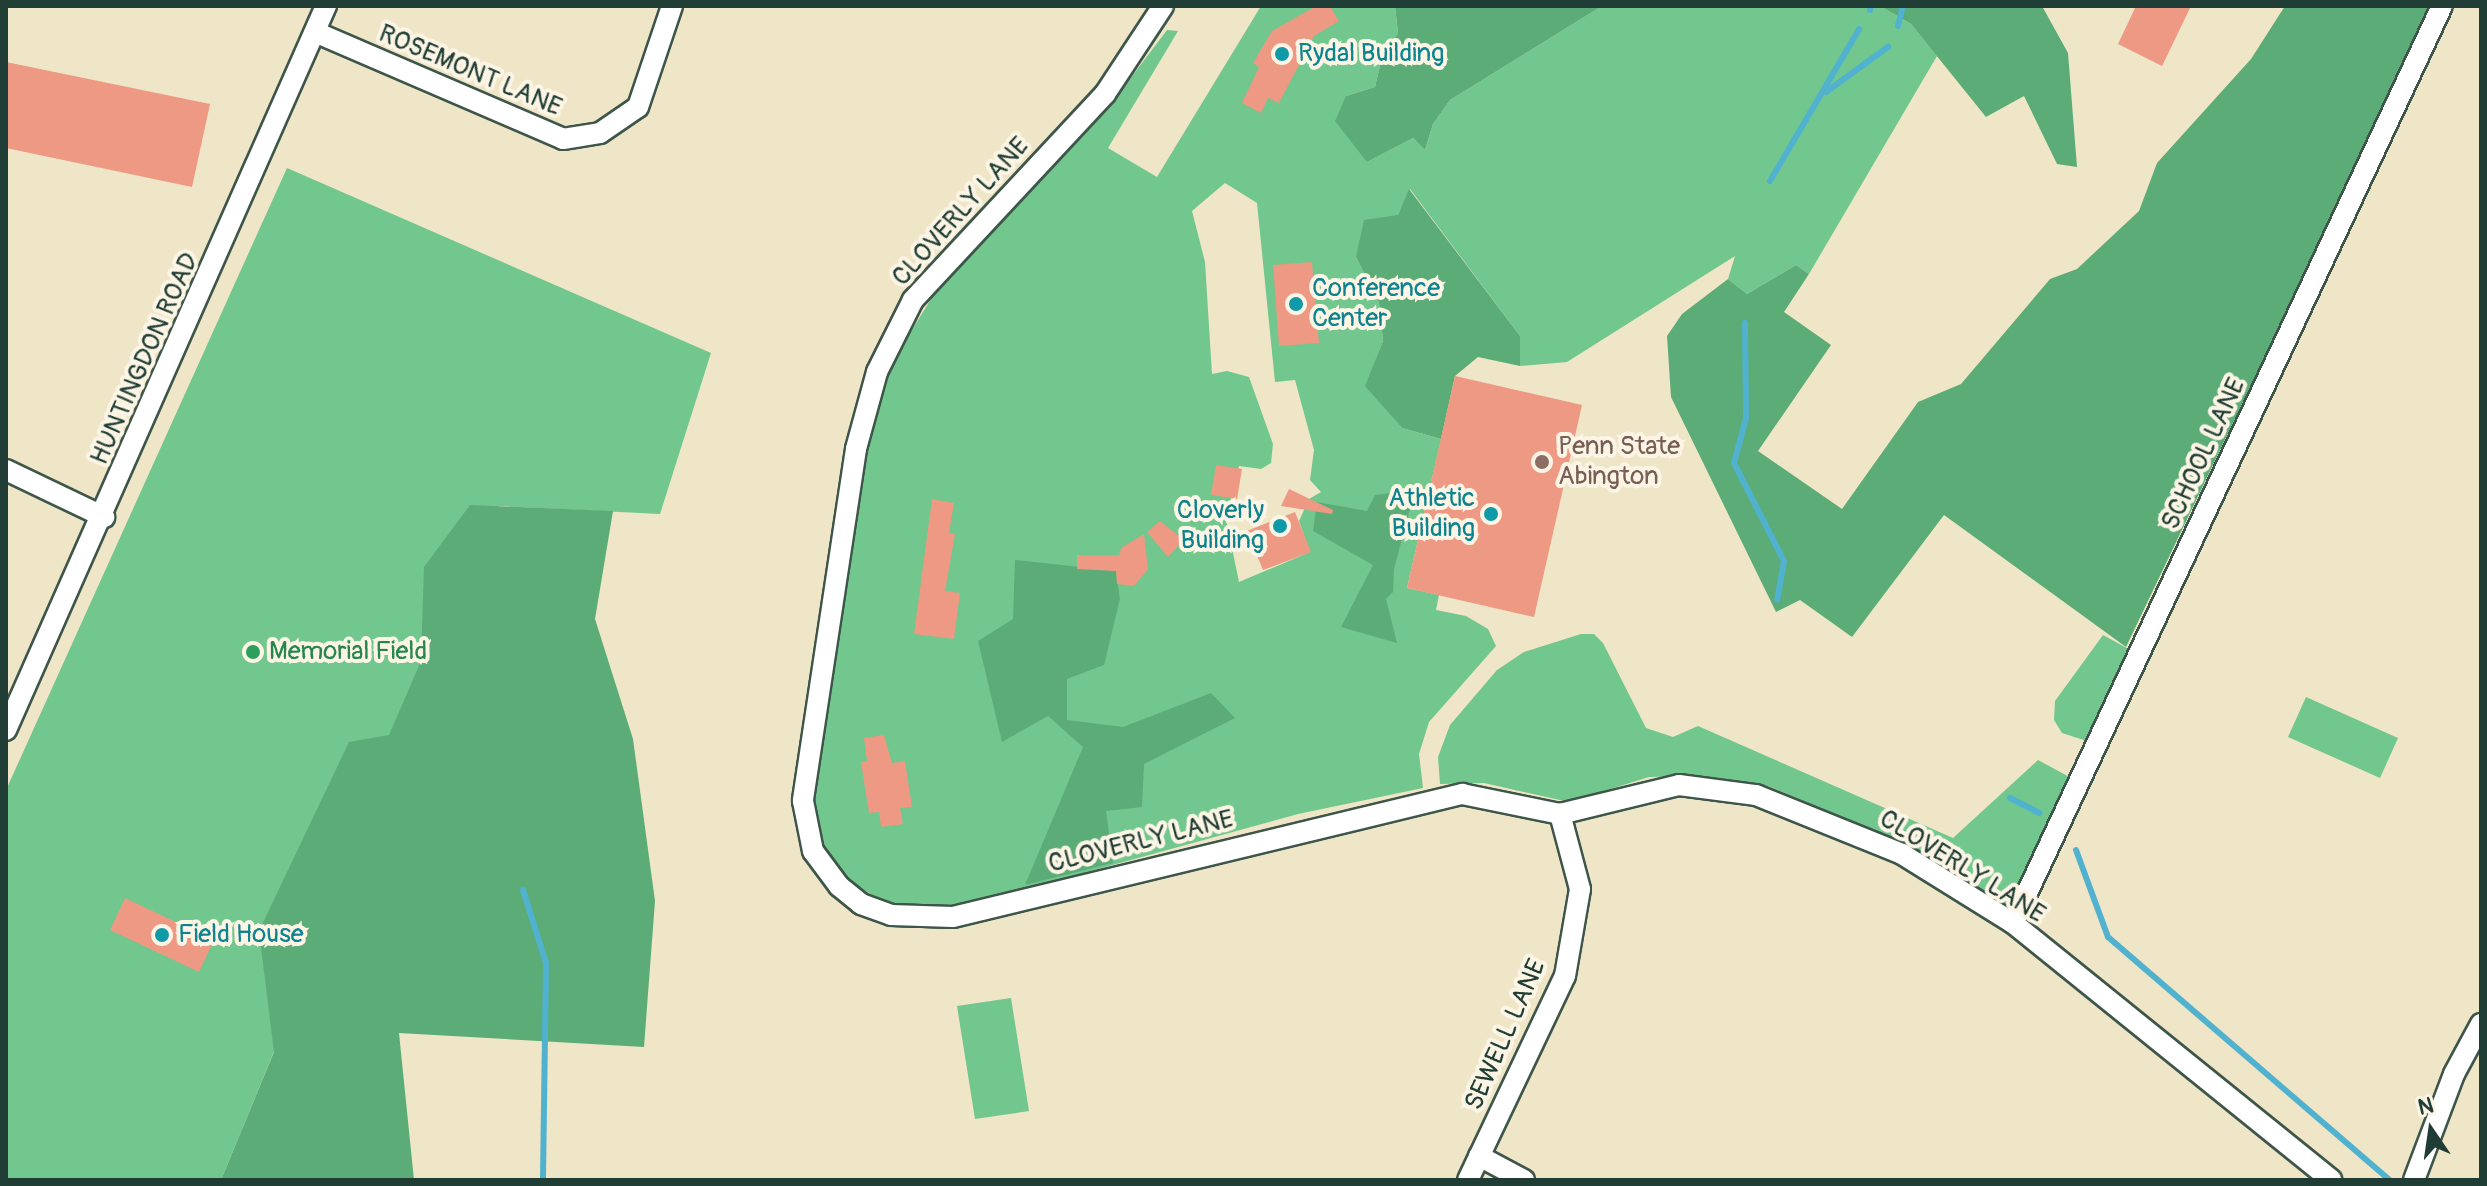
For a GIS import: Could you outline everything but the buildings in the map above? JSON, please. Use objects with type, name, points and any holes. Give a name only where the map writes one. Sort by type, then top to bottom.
[{"type":"street","name":"HUNTINGDON ROAD","points":[[6,730],[104,517],[326,6]]},
{"type":"street","name":"ROSEMONT LANE","points":[[315,32],[563,139],[600,133],[638,107],[672,6]]},
{"type":"street","name":"CLOVERLY LANE","points":[[1163,6],[1105,94],[913,300],[877,372],[856,449],[803,801],[813,851],[823,870],[861,904],[891,915],[953,917],[1432,799],[1491,796],[1560,814],[1679,785],[1756,795],[1902,854],[2013,923],[2331,1180]]},
{"type":"street","name":"SCHOOL LANE","points":[[2013,923],[2442,6]]},
{"type":"street","points":[[6,470],[104,517]]},
{"type":"street","name":"SEWELL LANE","points":[[1468,1180],[1565,976],[1580,889],[1560,814]]},
{"type":"street","points":[[2414,1180],[2454,1074],[2481,1024]]},
{"type":"street","points":[[1479,1156],[1524,1180]]},
{"type":"green space","points":[[1261,6],[1395,6],[1398,33],[1382,57],[1375,87],[1346,96],[1367,162],[1413,138],[1425,150],[1433,124],[1450,100],[1602,6],[1880,6],[1911,24],[1937,56],[1809,274],[1796,265],[1747,294],[1728,279],[1735,256],[1567,362],[1520,366],[1520,336],[1410,189],[1398,215],[1356,257],[1379,303],[1383,341],[1366,386],[1402,428],[1441,439],[1407,588],[1439,595],[1436,610],[1466,616],[1488,629],[1496,646],[1429,722],[1419,754],[1423,788],[1298,814],[978,902],[926,909],[883,902],[845,878],[826,857],[815,826],[815,792],[870,430],[887,380],[902,346],[947,273],[1114,100],[1167,30],[1178,31],[1108,148],[1157,177]],"holes":[[[1225,183],[1257,203],[1275,382],[1295,380],[1314,450],[1310,480],[1321,492],[1309,499],[1299,521],[1310,552],[1239,582],[1226,519],[1239,466],[1261,469],[1271,463],[1273,444],[1249,377],[1227,371],[1212,374],[1205,262],[1192,211]]]},
{"type":"green space","points":[[1395,6],[1602,6],[1450,100],[1433,124],[1425,150],[1413,138],[1367,162],[1335,121],[1346,96],[1375,87],[1382,57],[1398,33]]},
{"type":"green space","points":[[1880,6],[2042,6],[2068,53],[2077,167],[2057,164],[2024,96],[1986,117],[1911,24]]},
{"type":"green space","points":[[2285,6],[2432,6],[2126,647],[1944,515],[1852,637],[1800,600],[1776,612],[1671,397],[1667,336],[1682,314],[1728,279],[1747,294],[1796,265],[1809,274],[1784,312],[1831,345],[1758,451],[1842,509],[1918,402],[1961,384],[2050,279],[2077,269],[2139,211],[2157,163],[2251,59]]},
{"type":"green space","name":"Memorial Field","points":[[287,168],[711,353],[660,514],[499,506],[221,1180],[6,1180],[6,790]]},
{"type":"green space","points":[[1409,189],[1520,336],[1520,366],[1478,357],[1455,376],[1441,439],[1402,428],[1365,386],[1383,341],[1379,303],[1356,257],[1364,220],[1398,215]]},
{"type":"green space","points":[[1415,490],[1394,569],[1393,592],[1386,599],[1397,643],[1341,627],[1373,565],[1313,531],[1317,502],[1367,511],[1375,495]]},
{"type":"green space","points":[[470,505],[613,511],[595,619],[633,739],[655,901],[644,1047],[399,1033],[414,1180],[221,1180],[274,1052],[259,931],[349,742],[389,735],[421,661],[424,567]]},
{"type":"green space","points":[[1015,560],[1116,571],[1120,599],[1104,665],[1067,679],[1067,720],[1123,727],[1211,693],[1235,718],[1144,764],[1142,807],[1106,811],[1113,863],[1025,885],[1083,747],[1048,716],[1002,742],[978,641],[1013,619]]},
{"type":"green space","points":[[1581,634],[1594,634],[1603,643],[1646,728],[1673,737],[1698,726],[1953,838],[2038,760],[2075,780],[2009,916],[1903,843],[1768,786],[1699,776],[1649,777],[1569,802],[1484,783],[1440,784],[1438,757],[1450,725],[1497,670],[1524,652]]},
{"type":"green space","points":[[2103,635],[2134,652],[2093,743],[2062,733],[2054,720],[2055,701]]},
{"type":"green space","points":[[2306,697],[2398,738],[2380,778],[2288,737]]},
{"type":"green space","points":[[1011,998],[1029,1111],[975,1119],[957,1006]]},
{"type":"waterway","points":[[1870,10],[1871,6]]},
{"type":"waterway","points":[[1898,26],[1903,6]]},
{"type":"waterway","points":[[1770,181],[1859,29]]},
{"type":"waterway","points":[[1826,92],[1888,47]]},
{"type":"waterway","points":[[1745,323],[1746,418],[1734,463],[1784,561],[1777,599]]},
{"type":"waterway","points":[[2010,798],[2039,813]]},
{"type":"waterway","points":[[2076,850],[2108,937],[2390,1180]]},
{"type":"waterway","points":[[523,890],[546,963],[543,1180]]},
{"type":"place","name":"Rydal Building","points":[[1282,54]]},
{"type":"place","name":"Conference Center","points":[[1296,304]]},
{"type":"place","name":"Penn State Abington","points":[[1542,462]]},
{"type":"place","name":"Athletic Building","points":[[1491,514]]},
{"type":"place","name":"Cloverly Building","points":[[1280,526]]},
{"type":"place","name":"Memorial Field","points":[[253,652]]},
{"type":"place","name":"Field House","points":[[162,935]]}]
